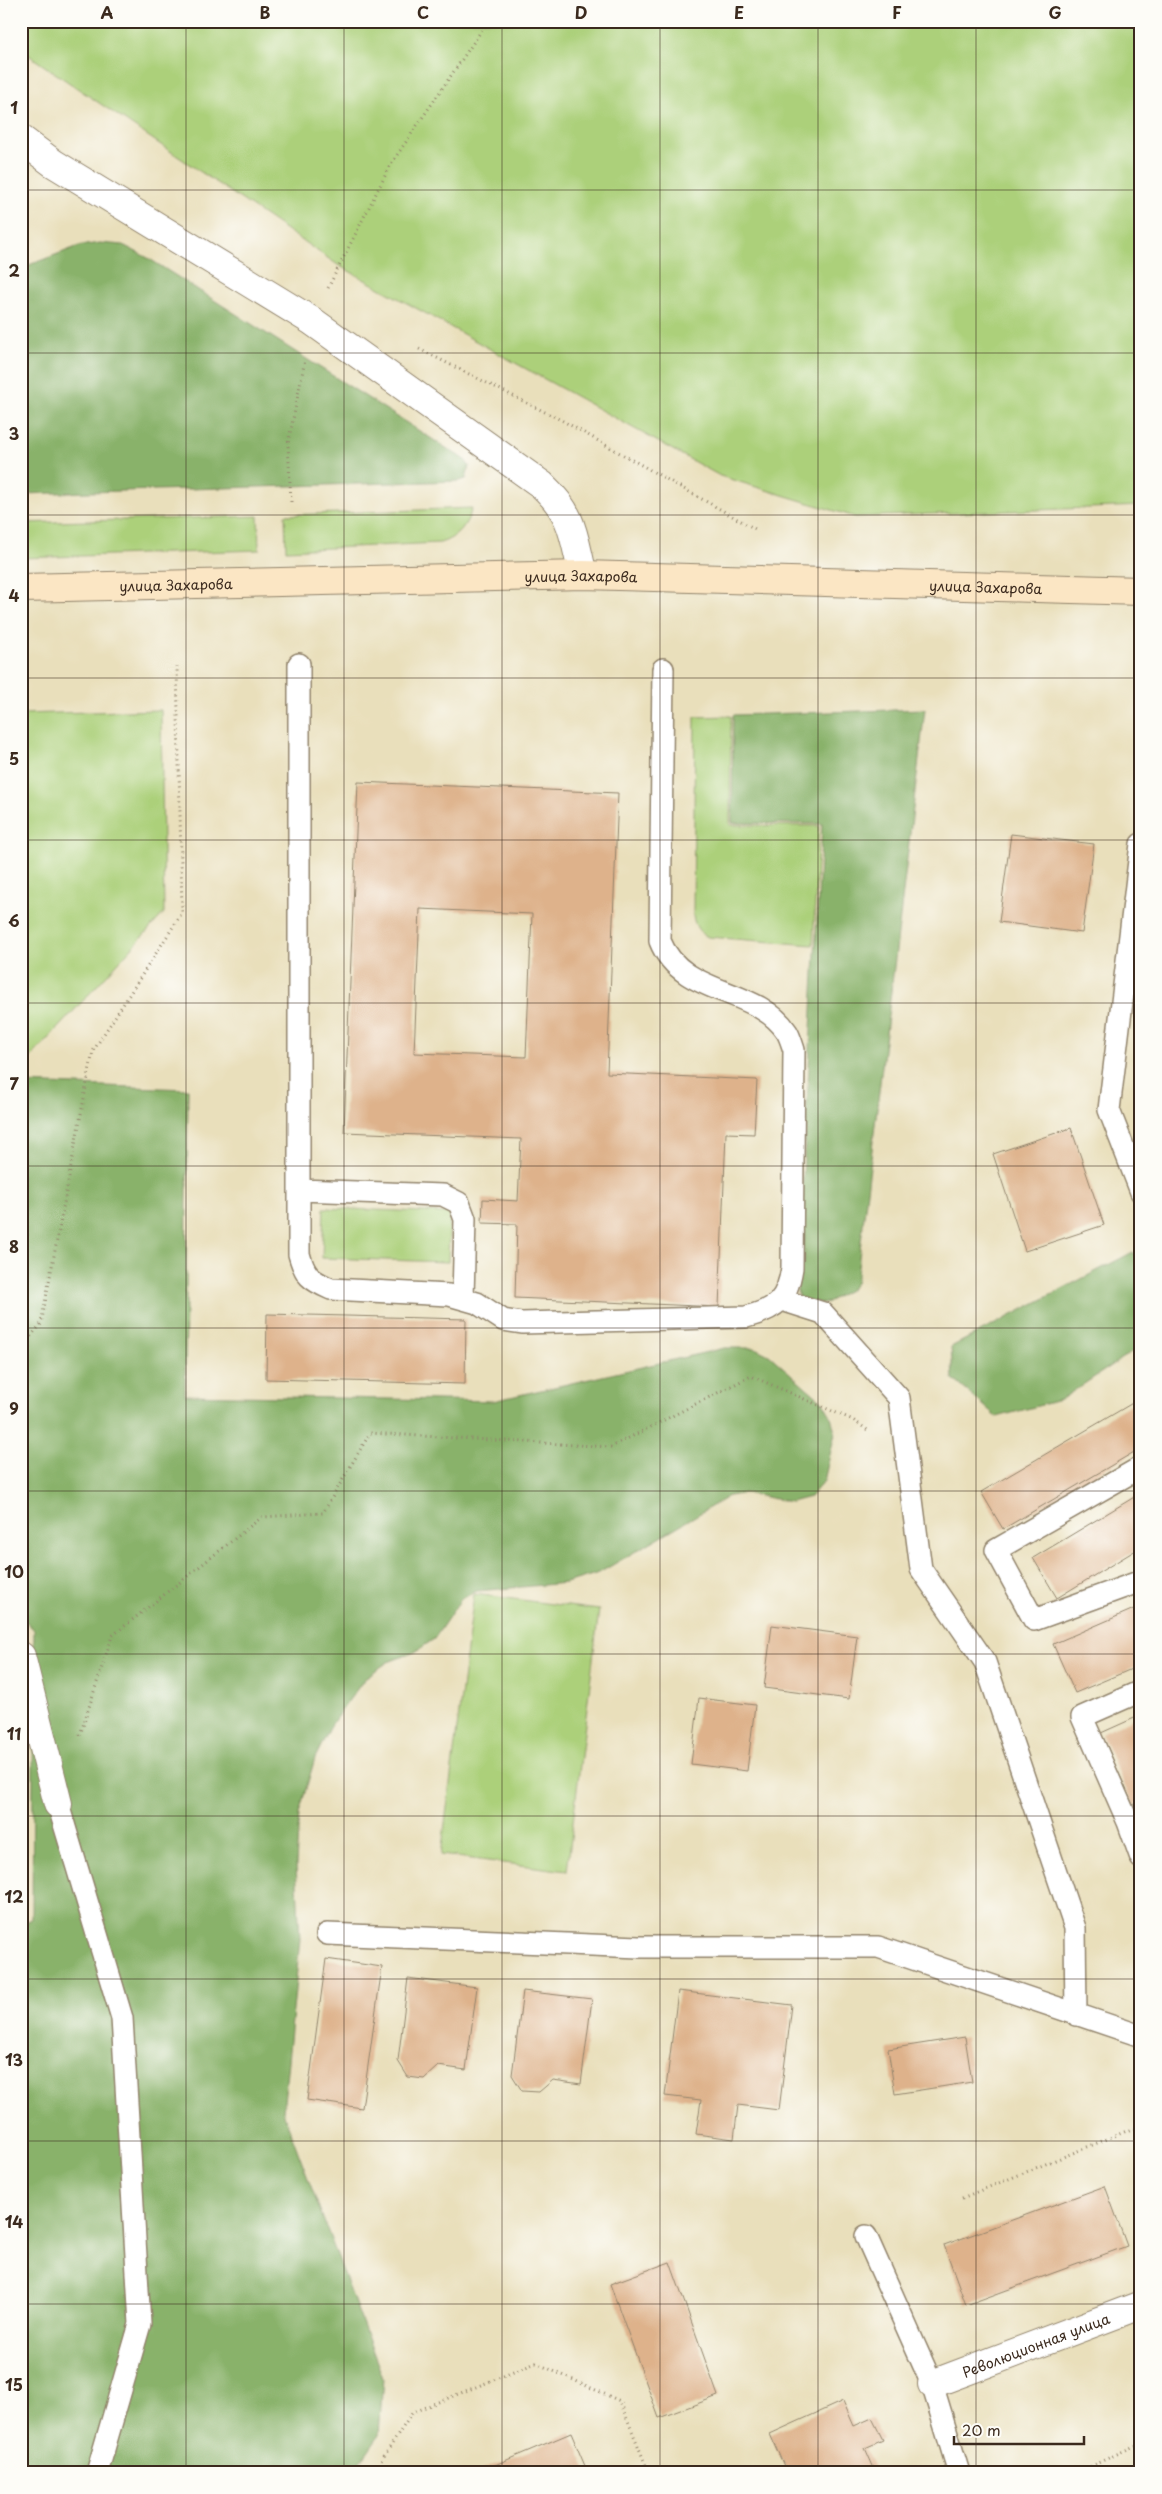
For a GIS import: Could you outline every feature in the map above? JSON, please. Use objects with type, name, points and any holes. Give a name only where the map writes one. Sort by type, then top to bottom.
[{"type":"main road","name":"улица Захарова","points":[[21,588],[583,575],[1141,591]]},
{"type":"street","points":[[21,139],[52,163],[312,321],[548,490],[558,500],[568,516],[583,575]]},
{"type":"street","points":[[21,1656],[58,1804]]},
{"type":"street","name":"Революционная улица","points":[[932,2384],[1141,2304]]},
{"type":"lane","points":[[299,664],[299,1254],[303,1271],[314,1282],[331,1289],[449,1295],[477,1303],[503,1320],[522,1323],[746,1317],[764,1312],[782,1300],[790,1284],[792,1268],[794,1050],[788,1033],[766,1011],[691,977],[677,968],[666,956],[660,941],[663,669]]},
{"type":"lane","points":[[1141,844],[1109,1110],[1141,1192]]},
{"type":"lane","points":[[299,1190],[443,1195],[459,1202],[465,1219],[463,1298]]},
{"type":"lane","points":[[782,1300],[823,1313],[899,1398],[921,1569],[985,1662],[1075,1928],[1076,2015]]},
{"type":"lane","points":[[1141,1467],[996,1550],[1034,1620],[1141,1581]]},
{"type":"lane","points":[[1141,1691],[1082,1717],[1134,1819],[1141,1858]]},
{"type":"lane","points":[[58,1804],[122,2018],[123,2028],[140,2324],[97,2473]]},
{"type":"lane","points":[[327,1934],[640,1948],[878,1947],[1141,2036]]},
{"type":"lane","points":[[866,2236],[932,2384],[959,2473]]},
{"type":"path","points":[[290,502],[288,444],[312,321],[338,265],[391,164],[488,21]]},
{"type":"path","points":[[411,346],[563,421],[757,530]]},
{"type":"path","points":[[21,1348],[41,1324],[94,1051],[182,913],[177,666]]},
{"type":"path","points":[[79,1738],[112,1636],[262,1517],[323,1513],[370,1433],[611,1448],[751,1376],[853,1420],[907,1461]]},
{"type":"path","points":[[962,2198],[1139,2126],[1141,2128]]},
{"type":"path","points":[[373,2473],[413,2412],[536,2364],[620,2401],[649,2473]]},
{"type":"path","points":[[1076,2473],[1141,2443]]},
{"type":"green space","points":[[21,21],[1141,21],[1141,506],[855,517],[720,476],[338,265],[21,50]]},
{"type":"green space","points":[[100,243],[123,245],[148,258],[465,460],[469,466],[466,479],[459,481],[21,494],[21,268],[79,246]]},
{"type":"green space","points":[[472,508],[461,530],[451,538],[440,543],[286,550],[285,515]]},
{"type":"green space","points":[[258,516],[259,550],[21,558],[21,523]]},
{"type":"green space","points":[[925,709],[856,1283],[851,1289],[824,1304],[799,1298],[797,1290],[822,824],[732,823],[733,715]]},
{"type":"green space","points":[[161,710],[164,913],[21,1068],[21,714]]},
{"type":"green space","points":[[731,716],[730,825],[819,826],[813,945],[708,937],[699,931],[695,923],[693,916],[695,717]]},
{"type":"green space","points":[[21,1083],[188,1089],[185,1395],[493,1401],[725,1348],[755,1348],[769,1355],[823,1402],[831,1416],[835,1433],[824,1481],[810,1497],[791,1502],[745,1493],[729,1496],[599,1573],[566,1583],[477,1591],[461,1599],[434,1639],[415,1652],[388,1662],[366,1677],[333,1722],[315,1758],[299,1813],[296,1865],[300,1939],[283,2112],[383,2378],[379,2435],[353,2473],[21,2473],[21,1924],[32,1919],[34,1630],[21,1616]]},
{"type":"green space","points":[[324,1208],[450,1213],[448,1262],[322,1258]]},
{"type":"green space","points":[[1133,1252],[1141,1261],[1141,1346],[1060,1400],[997,1417],[953,1379],[951,1347]]},
{"type":"green space","points":[[474,1594],[599,1610],[567,1871],[441,1855]]},
{"type":"building","points":[[358,782],[618,793],[607,1073],[757,1080],[754,1134],[726,1133],[719,1307],[515,1298],[517,1224],[482,1223],[483,1199],[518,1201],[521,1139],[344,1132]],"holes":[[[420,909],[532,914],[526,1057],[414,1053]]]},
{"type":"building","points":[[1011,834],[1094,844],[1082,933],[999,922]]},
{"type":"building","points":[[1071,1128],[1104,1225],[1025,1251],[993,1154]]},
{"type":"building","points":[[267,1314],[466,1319],[465,1384],[266,1379]]},
{"type":"building","points":[[1141,1398],[1141,1448],[1003,1529],[981,1492]]},
{"type":"building","points":[[1141,1493],[1141,1547],[1057,1598],[1033,1558]]},
{"type":"building","points":[[1141,1606],[1141,1665],[1075,1693],[1053,1644]]},
{"type":"building","points":[[772,1625],[857,1636],[849,1699],[764,1688]]},
{"type":"building","points":[[699,1698],[755,1705],[747,1771],[691,1764]]},
{"type":"building","points":[[1141,1715],[1141,1801],[1133,1805],[1101,1733]]},
{"type":"building","points":[[326,1959],[382,1967],[362,2108],[307,2100]]},
{"type":"building","points":[[408,1978],[477,1987],[466,2070],[438,2066],[424,2079],[408,2077],[398,2061]]},
{"type":"building","points":[[523,1991],[592,1999],[581,2084],[553,2080],[539,2092],[522,2091],[512,2075]]},
{"type":"building","points":[[678,1991],[792,2005],[779,2110],[738,2105],[734,2139],[696,2134],[701,2100],[665,2096]]},
{"type":"building","points":[[965,2037],[972,2082],[895,2094],[888,2049]]},
{"type":"building","points":[[1105,2186],[1127,2246],[966,2305],[944,2245]]},
{"type":"building","points":[[670,2262],[718,2396],[659,2418],[610,2284]]},
{"type":"building","points":[[843,2401],[854,2426],[872,2418],[883,2440],[865,2448],[876,2473],[787,2473],[770,2434]]},
{"type":"building","points":[[571,2433],[588,2473],[476,2473]]},
{"type":"building","points":[[1141,2463],[1141,2473],[1138,2473],[1134,2466]]}]
